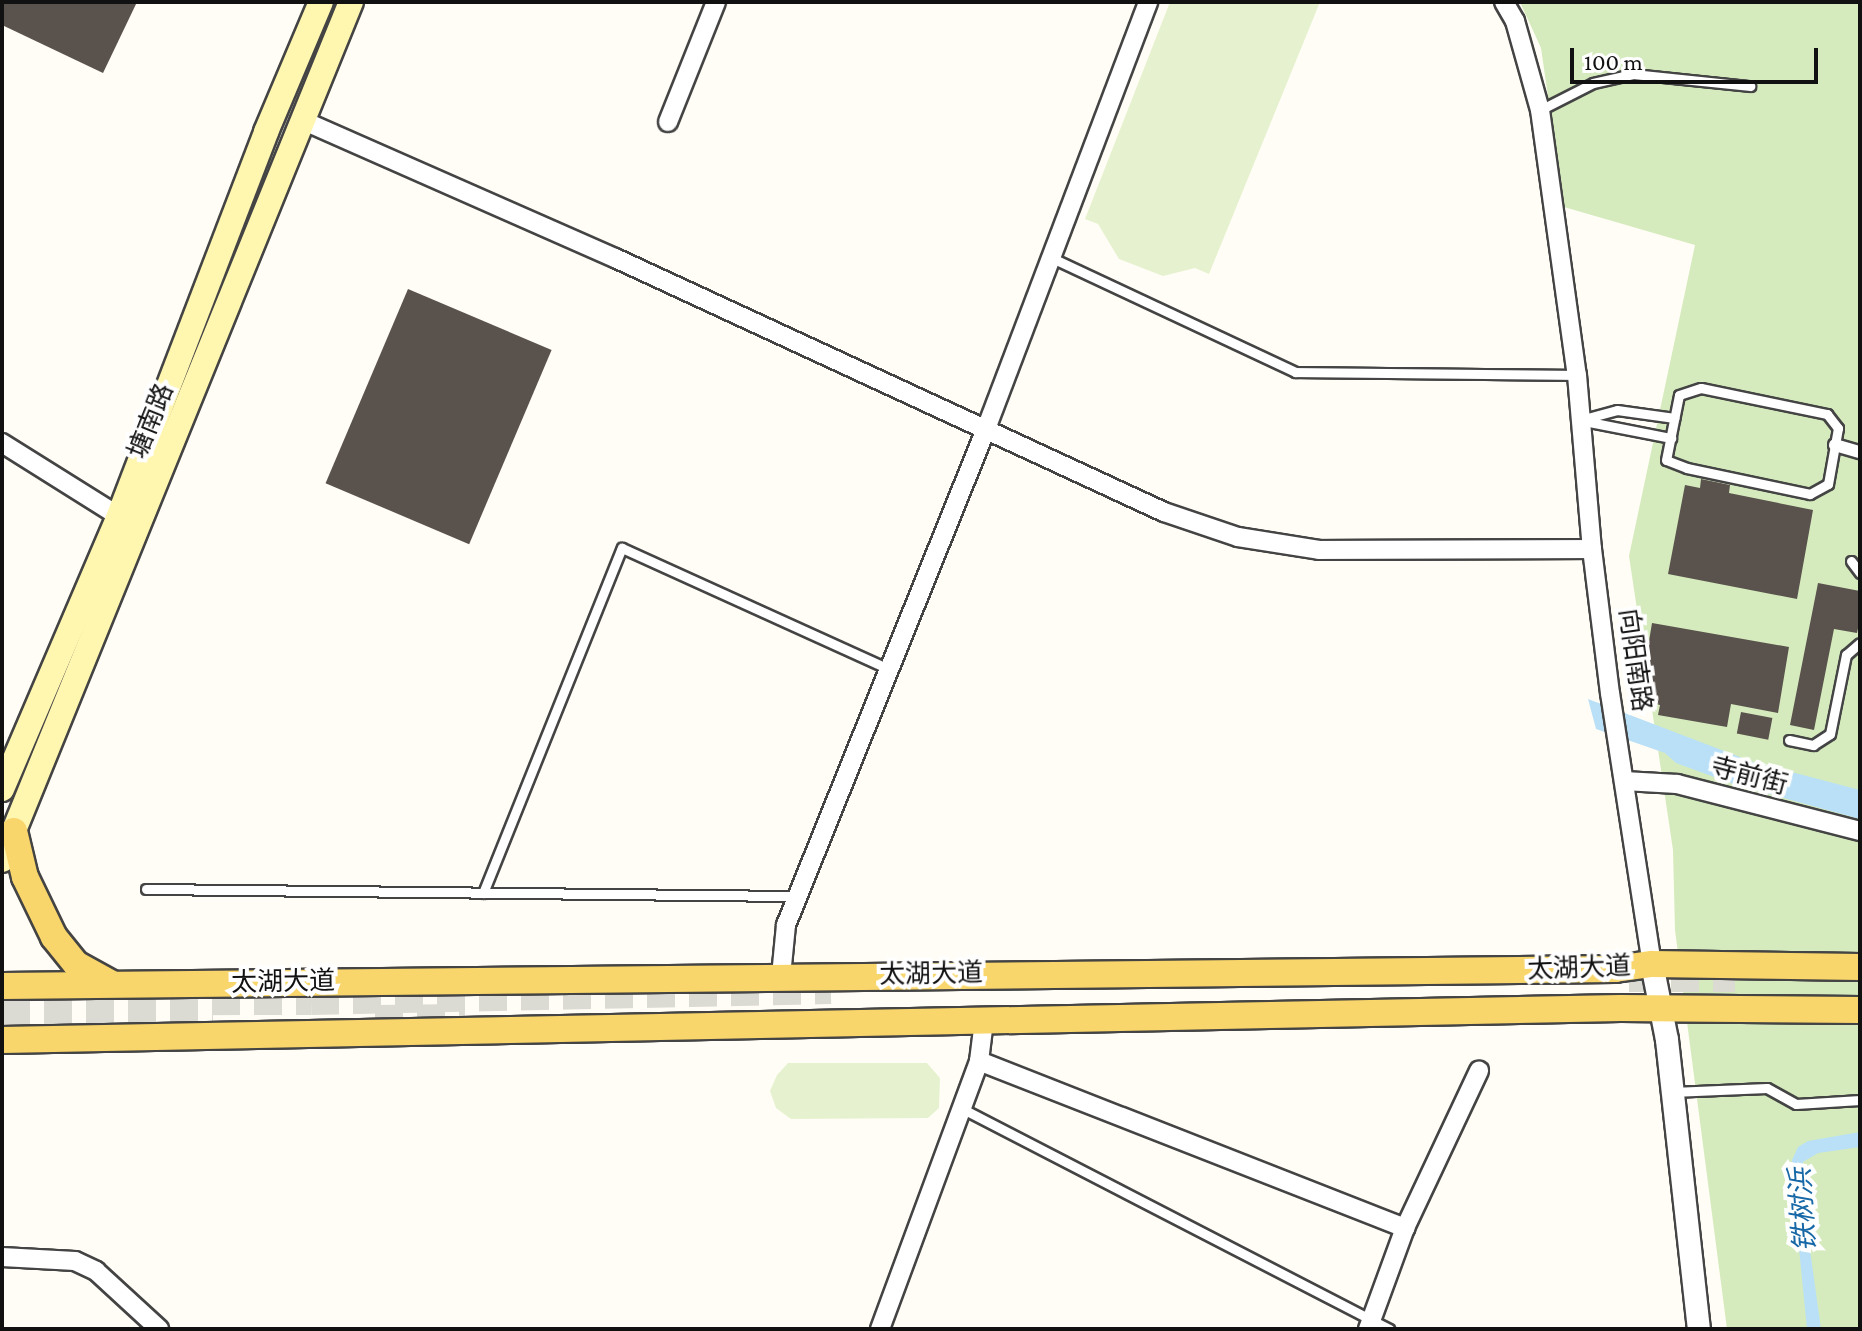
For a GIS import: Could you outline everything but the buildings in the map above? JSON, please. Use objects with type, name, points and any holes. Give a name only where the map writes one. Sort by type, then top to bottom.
[{"type":"main road","name":"塘南路","points":[[2,860],[128,522],[266,132],[321,2]]},
{"type":"main road","name":"塘南路","points":[[2,789],[128,522],[304,121],[351,2]]},
{"type":"main road","points":[[14,831],[33,897],[54,937],[76,964],[112,984]]},
{"type":"main road","name":"太湖大道","points":[[2,986],[1615,969],[1652,964],[1860,967]]},
{"type":"main road","name":"太湖大道","points":[[3,1041],[1659,1007],[1860,1010]]},
{"type":"street","points":[[668,122],[716,2]]},
{"type":"street","points":[[781,976],[786,925],[986,429],[1049,256],[1148,2]]},
{"type":"street","name":"向阳南路","points":[[1504,2],[1515,21],[1540,110],[1577,375],[1592,549],[1610,693],[1672,1092],[1699,1329]]},
{"type":"street","points":[[304,121],[615,258],[1164,512],[1238,537],[1319,550],[1592,549]]},
{"type":"street","points":[[2,443],[128,522]]},
{"type":"street","points":[[1835,445],[1860,452]]},
{"type":"street","name":"寺前街","points":[[1623,774],[1677,784],[1860,831]]},
{"type":"street","points":[[880,1329],[979,1061],[984,1021]]},
{"type":"street","points":[[979,1061],[1405,1228]]},
{"type":"street","points":[[1370,1325],[1405,1228],[1479,1071]]},
{"type":"street","points":[[2,1257],[75,1261],[96,1271],[159,1329]]},
{"type":"lane","points":[[1540,110],[1593,83],[1633,74],[1750,86]]},
{"type":"lane","points":[[1049,256],[1295,372],[1577,375]]},
{"type":"lane","points":[[1701,388],[1827,414],[1838,428],[1828,484],[1810,494],[1687,468],[1666,460],[1671,438],[1679,395],[1701,388]]},
{"type":"lane","points":[[1580,420],[1617,410],[1674,418]]},
{"type":"lane","points":[[1580,420],[1671,438]]},
{"type":"lane","points":[[483,893],[622,548],[889,669]]},
{"type":"lane","points":[[1851,561],[1860,573]]},
{"type":"lane","points":[[1789,740],[1813,745],[1830,734],[1846,655],[1860,643]]},
{"type":"lane","points":[[146,889],[797,896]]},
{"type":"lane","points":[[1672,1092],[1767,1088],[1796,1104],[1860,1100]]},
{"type":"lane","points":[[961,1108],[1161,1208],[1370,1325],[1389,1329]]},
{"type":"green space","points":[[1170,2],[1320,2],[1209,274],[1195,268],[1163,276],[1119,259],[1098,224],[1085,219]]},
{"type":"green space","points":[[1520,2],[1860,2],[1860,1329],[1727,1329],[1675,930],[1673,850],[1629,556],[1695,245],[1564,207],[1541,48]]},
{"type":"green space","points":[[788,1063],[927,1063],[940,1078],[939,1108],[928,1118],[791,1119],[776,1108],[770,1091],[777,1075]]},
{"type":"water","points":[[1588,699],[1753,762],[1860,790],[1860,819],[1736,785],[1676,763],[1665,753],[1596,729]]},
{"type":"water","name":"铁树浜","points":[[1860,1132],[1860,1147],[1818,1153],[1803,1162],[1800,1178],[1821,1329],[1807,1329],[1796,1218],[1788,1200],[1792,1160],[1798,1147],[1808,1141]]},
{"type":"tunnel","points":[[1629,978],[1735,978]]},
{"type":"tunnel","points":[[2,1002],[311,1001],[831,990]]},
{"type":"tunnel","points":[[375,1019],[465,1018]]},
{"type":"tunnel","points":[[2,1022],[213,1021]]}]
